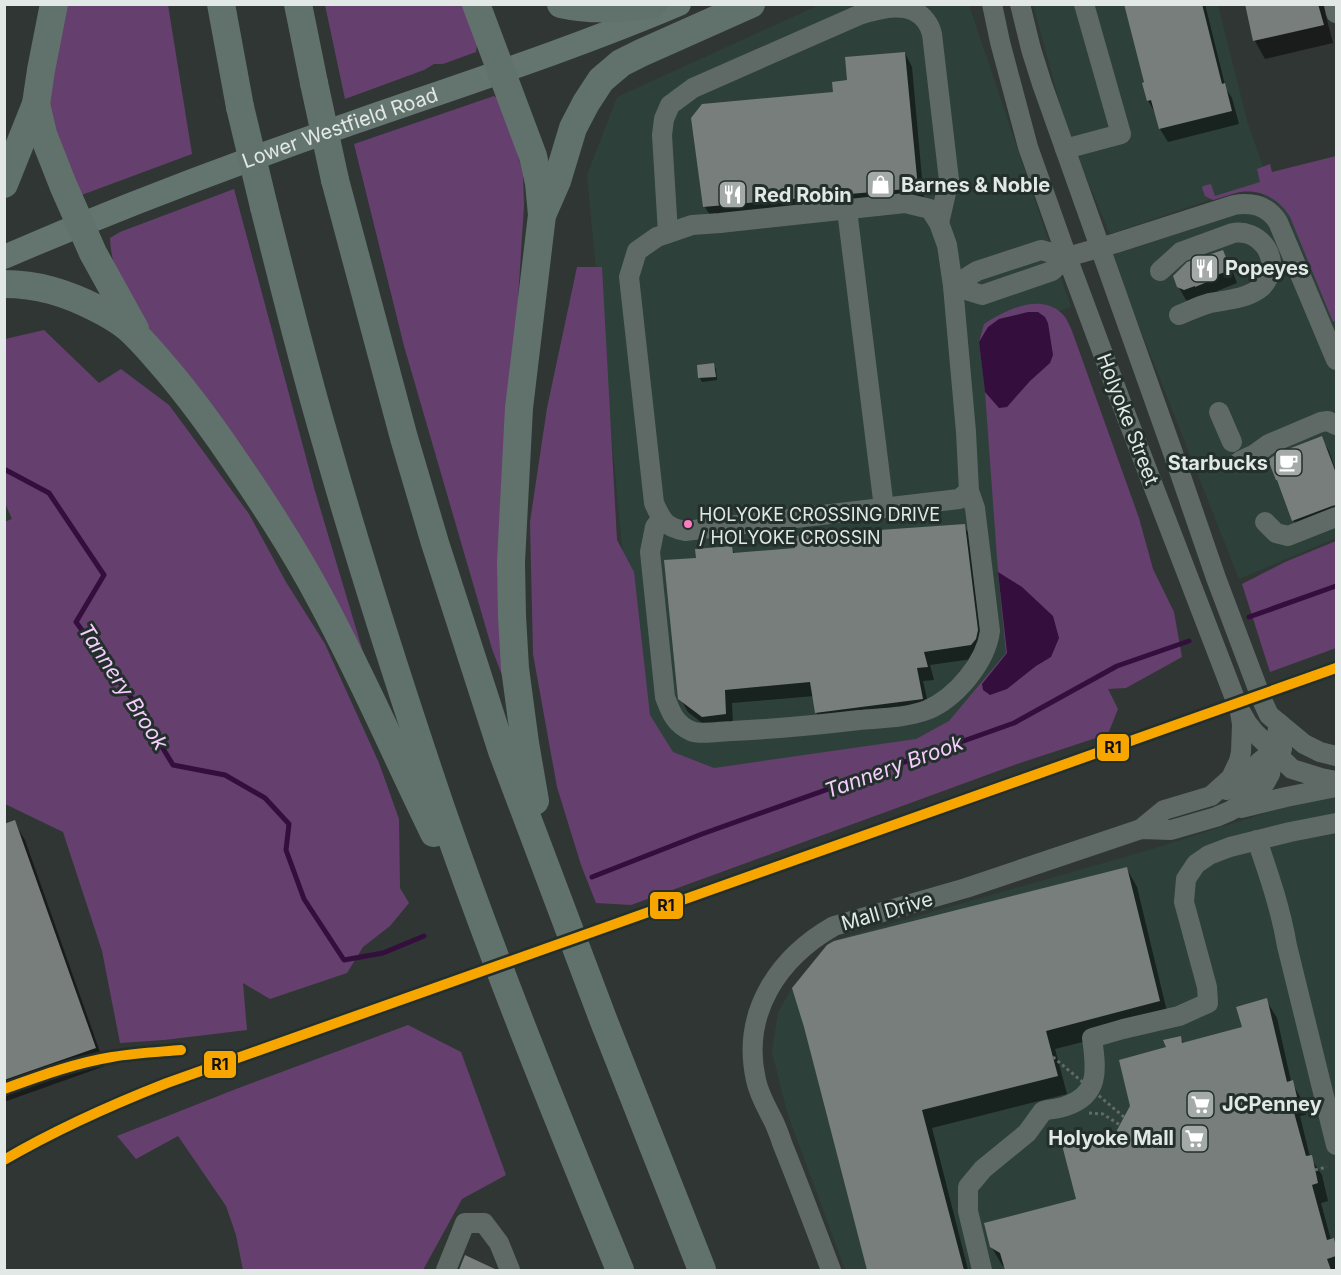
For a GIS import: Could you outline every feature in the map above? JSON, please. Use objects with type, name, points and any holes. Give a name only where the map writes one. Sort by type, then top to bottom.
[{"type":"highway","points":[[4,184],[36,104],[54,4]]},
{"type":"highway","points":[[221,4],[240,107],[264,207],[325,440],[369,585],[442,810],[496,958],[620,1270]]},
{"type":"highway","points":[[298,4],[335,180],[380,352],[435,543],[502,751],[702,1270]]},
{"type":"highway","points":[[476,4],[534,156],[542,215],[519,408],[511,589],[515,668],[525,743],[557,897]]},
{"type":"highway","points":[[561,4],[594,9],[653,4]]},
{"type":"highway","points":[[542,215],[557,181],[573,128],[601,80],[621,63],[641,52],[751,4]]},
{"type":"highway","points":[[36,104],[50,155],[100,267],[146,346]]},
{"type":"highway","points":[[4,284],[39,286],[58,291],[110,315],[126,326],[146,346],[195,404],[285,538],[320,597],[496,958]]},
{"type":"main road","name":"Lower Westfield Road","points":[[4,257],[202,177],[502,72],[632,24],[679,4]]},
{"type":"street","points":[[984,4],[1000,42]]},
{"type":"street","name":"Holyoke Street","points":[[992,4],[1028,147],[1067,257],[1239,710],[1255,733],[1292,768],[1336,781]]},
{"type":"street","name":"Holyoke Street","points":[[1020,4],[1037,68],[1065,149],[1202,541],[1262,700],[1269,715],[1304,744],[1320,752],[1336,756]]},
{"type":"street","points":[[1065,149],[1121,135],[1084,4]]},
{"type":"street","points":[[1334,4],[1336,13]]},
{"type":"street","points":[[668,233],[662,135],[664,119],[670,105],[693,88],[859,15],[882,8],[904,5],[917,11],[926,20],[933,34],[949,180],[939,223]]},
{"type":"street","points":[[661,519],[655,527],[651,552],[665,697],[672,715],[681,726],[694,733],[779,729],[899,716],[926,710],[943,701],[956,691],[972,672],[985,650],[990,631],[975,508],[969,491],[953,286],[947,245],[939,223],[930,209],[904,203],[692,225],[657,237],[638,251],[629,277],[654,503],[661,519],[672,528],[685,531],[959,499],[969,491]]},
{"type":"street","points":[[953,286],[977,271],[1041,250],[1067,257],[1246,203],[1262,207],[1274,216],[1281,227],[1336,360]]},
{"type":"street","points":[[847,210],[884,508]]},
{"type":"street","points":[[1166,265],[1181,252],[1239,232],[1261,241],[1269,252],[1272,262],[1266,282],[1259,290],[1231,300],[1177,312]]},
{"type":"street","points":[[1219,412],[1232,442]]},
{"type":"street","points":[[1336,425],[1328,421],[1321,423],[1269,444],[1247,457],[1270,452],[1320,433],[1332,436],[1336,442]]},
{"type":"street","points":[[1265,522],[1276,533],[1288,536],[1336,517]]},
{"type":"street","points":[[1277,550],[1336,525]]},
{"type":"street","name":"Mall Drive","points":[[1141,829],[1164,810],[1210,796],[1231,778],[1241,752],[1242,724],[1239,710]]},
{"type":"street","name":"Mall Drive","points":[[831,1270],[775,1123],[760,1094],[753,1064],[758,1014],[773,981],[789,961],[819,935],[834,926],[966,888],[1141,829],[1171,830],[1230,811],[1251,798],[1265,783],[1270,774],[1279,723]]},
{"type":"street","points":[[1210,796],[1242,782],[1253,768],[1274,751],[1304,744]]},
{"type":"street","points":[[1230,811],[1336,787]]},
{"type":"street","points":[[982,1270],[968,1211],[968,1187],[983,1169],[1027,1133],[1042,1111],[1066,1106],[1083,1098],[1094,1083],[1095,1062],[1092,1038],[1179,1016],[1208,1003],[1207,987],[1184,902],[1186,879],[1196,864],[1209,855],[1230,847],[1336,823]]},
{"type":"street","points":[[1257,840],[1284,927],[1336,1145]]},
{"type":"street","points":[[446,1270],[465,1223],[484,1223],[499,1243],[510,1270]]},
{"type":"path","points":[[1053,1057],[1124,1117]]},
{"type":"path","points":[[1084,1112],[1103,1114],[1120,1125]]},
{"type":"path","points":[[1315,1170],[1328,1167]]},
{"type":"shaded area","points":[[61,5],[168,5],[192,154],[79,196],[50,114],[49,69]]},
{"type":"shaded area","points":[[325,5],[469,5],[478,38],[476,52],[443,64],[434,64],[424,70],[345,99]]},
{"type":"shaded area","points":[[819,5],[969,5],[1071,307],[996,332],[1025,660],[931,746],[644,780],[587,175],[617,97]]},
{"type":"shaded area","points":[[1033,5],[1218,5],[1248,124],[1268,180],[1110,234],[1069,137]]},
{"type":"shaded area","points":[[494,96],[499,100],[513,137],[523,174],[524,205],[514,363],[503,678],[492,649],[404,346],[354,144]]},
{"type":"shaded area","points":[[1336,156],[1336,320],[1333,322],[1286,211],[1270,197],[1256,192],[1238,193],[1213,200],[1205,196],[1202,188],[1211,184],[1215,196],[1260,182],[1257,169],[1270,164],[1272,172]]},
{"type":"shaded area","points":[[234,189],[315,491],[372,682],[129,301],[118,278],[110,238],[120,232]]},
{"type":"shaded area","points":[[1281,189],[1336,321],[1336,538],[1239,579],[1109,250]]},
{"type":"shaded area","points":[[577,267],[602,267],[617,540],[634,572],[650,715],[673,752],[714,768],[916,739],[949,721],[1006,653],[979,342],[984,324],[1001,314],[1031,304],[1050,306],[1059,311],[1071,328],[1139,518],[1153,569],[1174,612],[1182,657],[1126,688],[1108,689],[1118,709],[1108,734],[1017,764],[631,905],[596,903],[581,865],[557,787],[533,654],[530,522],[547,408]]},
{"type":"shaded area","points":[[1038,312],[1045,317],[1053,355],[1050,363],[1007,407],[999,408],[985,392],[979,342],[988,327],[999,319]]},
{"type":"shaded area","points":[[44,330],[99,383],[121,369],[169,405],[249,514],[286,582],[325,644],[379,763],[399,819],[400,888],[409,903],[390,926],[363,947],[347,973],[270,999],[243,983],[247,1030],[120,1043],[102,951],[63,832],[5,804],[4,522],[12,519],[4,501],[5,339]]},
{"type":"shaded area","points":[[1336,541],[1336,648],[1270,672],[1242,584],[1285,562]]},
{"type":"shaded area","points":[[998,572],[1022,587],[1053,616],[1059,638],[1051,657],[1007,689],[990,695],[983,690],[982,684],[1007,653]]},
{"type":"shaded area","name":"Holyoke Mall","points":[[1336,788],[1336,1270],[845,1270],[787,1112],[772,1052],[778,1012],[792,988],[830,941],[1149,850],[1304,801]]},
{"type":"shaded area","points":[[408,1025],[461,1052],[506,1175],[462,1199],[423,1270],[243,1270],[236,1235],[226,1206],[178,1136],[136,1159],[117,1136],[236,1089]]},
{"type":"building","points":[[1124,4],[1202,4],[1222,84],[1225,83],[1232,111],[1159,129],[1151,100],[1147,101]]},
{"type":"building","points":[[1245,4],[1318,4],[1324,25],[1253,41]]},
{"type":"building","points":[[905,52],[918,188],[703,207],[691,118],[702,104],[833,92],[832,82],[847,80],[845,57]]},
{"type":"building","name":"Popeyes","points":[[1223,250],[1231,270],[1211,277],[1212,280],[1195,287],[1184,290],[1177,287],[1173,276],[1187,262]]},
{"type":"building","points":[[714,363],[716,377],[698,378],[697,365]]},
{"type":"building","points":[[1322,436],[1336,473],[1336,505],[1292,521],[1268,460],[1278,453]]},
{"type":"building","points":[[965,524],[978,630],[976,639],[971,645],[924,652],[928,667],[917,668],[923,699],[815,713],[810,682],[725,690],[726,714],[702,717],[678,699],[664,560],[696,558],[695,549],[732,546],[733,553],[795,548],[794,536]]},
{"type":"building","points":[[15,820],[96,1048],[4,1080],[4,824]]},
{"type":"building","points":[[1127,867],[1160,1001],[1046,1031],[1058,1076],[922,1110],[964,1270],[867,1270],[792,988],[827,945],[834,941]]},
{"type":"building","name":"Holyoke Mall","points":[[1267,998],[1287,1082],[1293,1080],[1297,1097],[1290,1098],[1306,1156],[1312,1155],[1318,1183],[1312,1185],[1327,1240],[1334,1238],[1336,1256],[1327,1259],[1331,1270],[1005,1270],[1000,1253],[990,1247],[984,1223],[1076,1199],[1062,1145],[1116,1132],[1130,1106],[1119,1060],[1166,1047],[1163,1040],[1181,1036],[1182,1043],[1242,1027],[1236,1007]]},
{"type":"building","points":[[465,1255],[497,1270],[459,1270]]},
{"type":"waterway","name":"Tannery Brook","points":[[4,469],[49,493],[104,575],[76,622],[138,707],[173,765],[225,775],[265,798],[289,824],[286,850],[304,899],[344,960],[383,953],[424,936]]},
{"type":"waterway","name":"Tannery Brook","points":[[1249,617],[1336,586]]},
{"type":"waterway","name":"Tannery Brook","points":[[592,877],[702,834],[1014,723],[1117,666],[1189,641]]},
{"type":"transit line","name":"R1","points":[[4,1160],[84,1118],[167,1083],[1336,668]]},
{"type":"transit line","name":"R1","points":[[4,1089],[58,1070],[98,1060],[129,1054],[181,1050]]},
{"type":"place","name":"Barnes & Noble","points":[[880,185]]},
{"type":"place","name":"Red Robin","points":[[733,195]]},
{"type":"place","name":"Popeyes","points":[[1204,268]]},
{"type":"place","name":"Starbucks","points":[[1289,463]]},
{"type":"place","name":"HOLYOKE CROSSING DRIVE / HOLYOKE CROSSIN","points":[[688,524]]},
{"type":"place","name":"JCPenney","points":[[1201,1104]]},
{"type":"place","name":"Holyoke Mall","points":[[1195,1138]]}]
